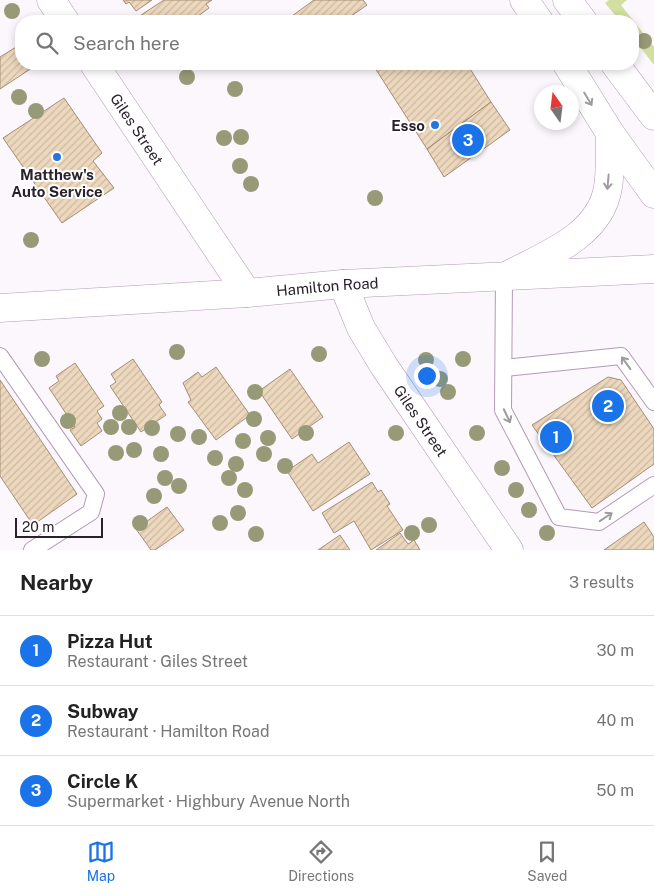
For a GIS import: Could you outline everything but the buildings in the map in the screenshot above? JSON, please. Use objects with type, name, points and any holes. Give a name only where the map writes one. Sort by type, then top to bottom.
[{"type":"main road","points":[[51,0],[62,15]]},
{"type":"main road","points":[[524,0],[535,15]]},
{"type":"main road","name":"Giles Street","points":[[98,70],[247,293]]},
{"type":"main road","points":[[571,70],[610,134],[654,194]]},
{"type":"main road","points":[[620,70],[654,116]]},
{"type":"main road","points":[[504,277],[549,254],[583,232],[593,221],[608,188],[610,134]]},
{"type":"main road","name":"Hamilton Road","points":[[0,308],[247,293],[344,284],[654,269]]},
{"type":"main road","name":"Giles Street","points":[[344,284],[361,328],[384,366],[508,550]]},
{"type":"lane","points":[[504,277],[504,410],[560,517],[599,522],[654,485]]},
{"type":"lane","points":[[0,356],[96,494],[91,512],[32,550]]},
{"type":"lane","points":[[504,368],[621,356],[654,402]]},
{"type":"green space","points":[[609,0],[627,0],[621,5],[629,15],[615,15],[605,3]]},
{"type":"green space","points":[[639,28],[654,47],[654,65],[639,46]]},
{"type":"place","name":"Esso","points":[[435,125]]},
{"type":"place","name":"Circle K","points":[[468,140]]},
{"type":"place","name":"Matthew's Auto Service","points":[[57,157]]},
{"type":"place","name":"Subway","points":[[608,406]]},
{"type":"place","name":"Pizza Hut","points":[[556,437]]}]
